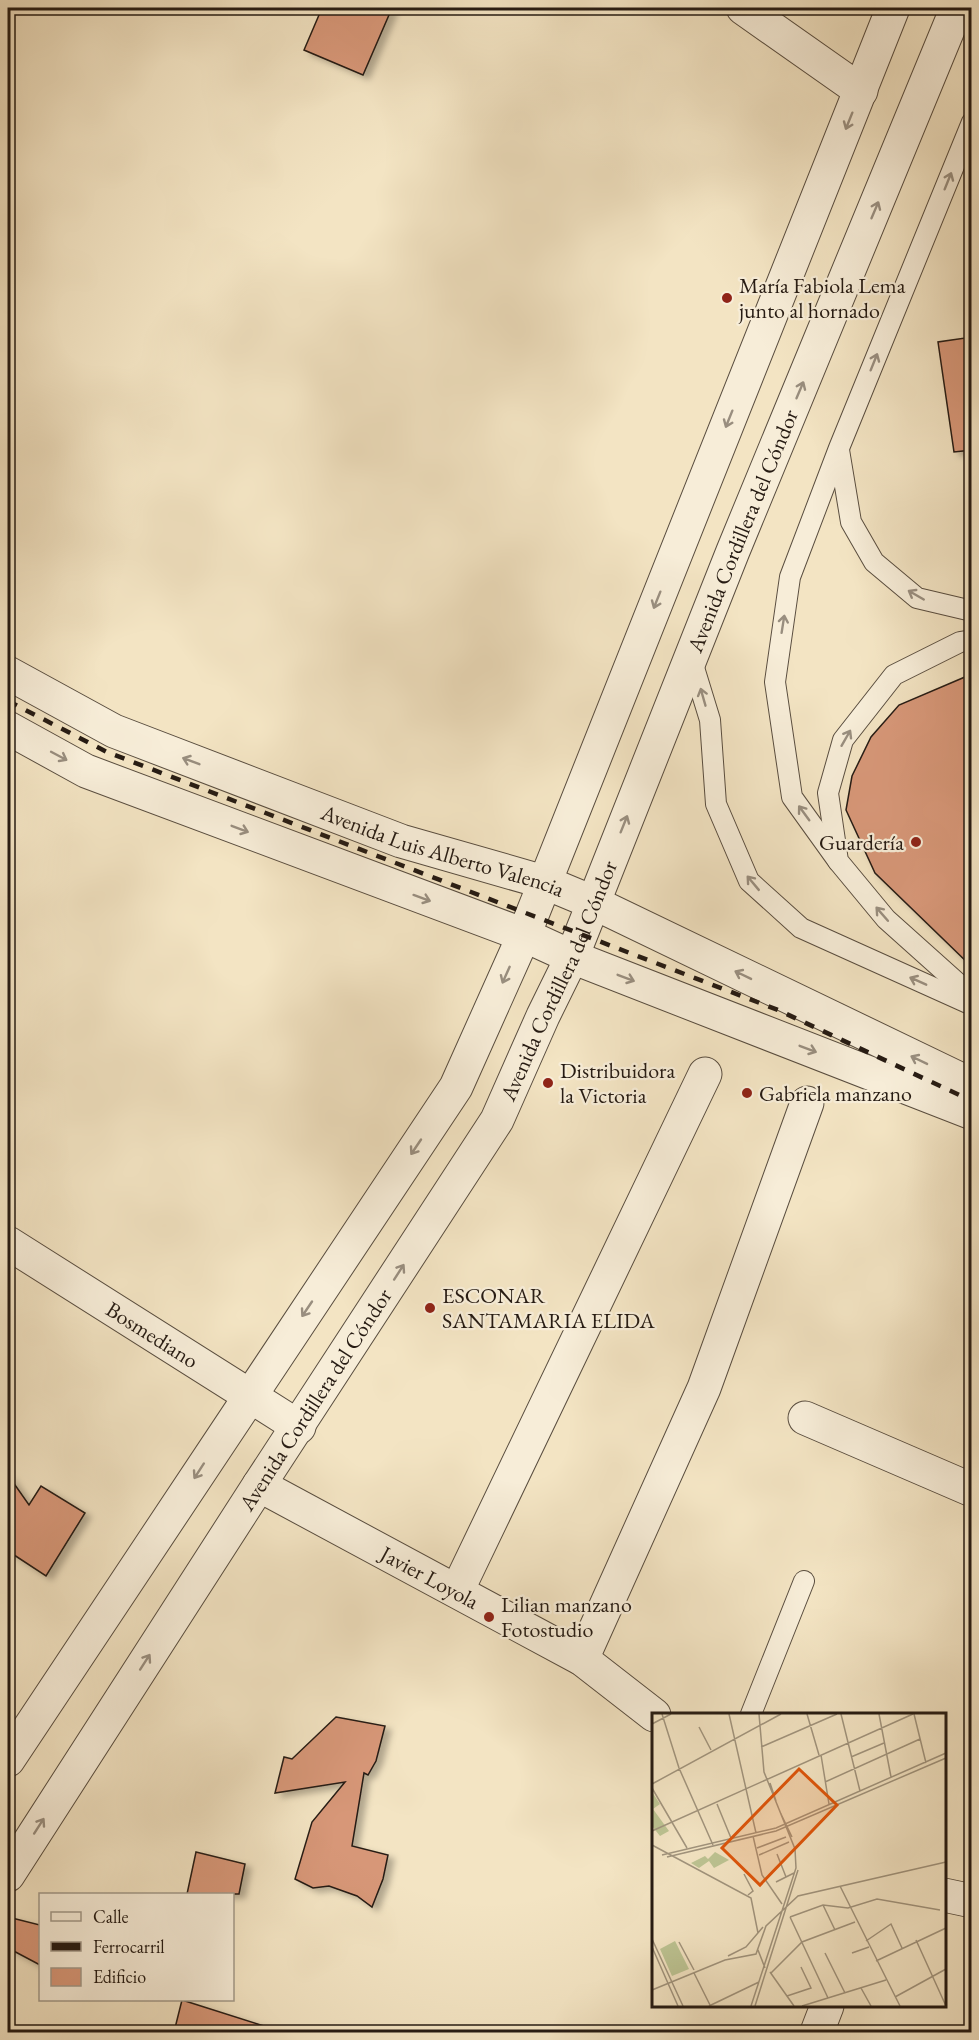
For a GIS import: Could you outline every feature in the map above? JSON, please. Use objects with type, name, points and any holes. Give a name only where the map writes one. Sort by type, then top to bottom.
[{"type":"street","points":[[743,8],[861,91]]},
{"type":"street","points":[[8,1760],[456,1086],[524,935],[893,8]]},
{"type":"street","name":"Avenida Cordillera del Cóndor","points":[[8,1875],[497,1120],[572,957],[733,550],[957,8]]},
{"type":"street","name":"Avenida Luis Alberto Valencia","points":[[8,673],[125,736],[401,841],[544,882],[592,902],[972,1085]]},
{"type":"street","name":"Avenida Luis Alberto Valencia","points":[[8,728],[86,771],[524,935],[572,957],[972,1113]]},
{"type":"street","points":[[457,1591],[705,1074]]},
{"type":"street","points":[[582,1659],[704,1388],[807,1102]]},
{"type":"street","name":"Bosmediano","points":[[8,1243],[299,1427]]},
{"type":"street","points":[[805,1418],[972,1490]]},
{"type":"street","name":"Javier Loyola","points":[[259,1485],[582,1659],[652,1713]]},
{"type":"street","points":[[946,1895],[972,1901]]},
{"type":"street","points":[[817,2032],[827,2007]]},
{"type":"lane","points":[[972,123],[966,144],[839,448],[790,577],[775,682],[792,797],[838,861],[886,919],[972,996]]},
{"type":"lane","points":[[839,448],[851,522],[874,562],[917,598],[972,611]]},
{"type":"lane","points":[[838,861],[828,793],[843,740],[894,675],[960,642],[972,640]]},
{"type":"lane","points":[[692,658],[710,720],[716,804],[749,881],[801,928],[972,1005]]},
{"type":"lane","points":[[751,1713],[804,1581]]},
{"type":"building","points":[[322,8],[392,8],[363,75],[304,50]]},
{"type":"building","points":[[972,337],[972,450],[954,452],[938,342]]},
{"type":"building","name":"Guardería","points":[[972,674],[972,967],[875,873],[846,810],[852,776],[871,737],[899,705]]},
{"type":"building","points":[[8,1475],[29,1505],[41,1486],[85,1513],[46,1576],[8,1551]]},
{"type":"building","points":[[336,1717],[385,1726],[376,1761],[368,1775],[364,1773],[352,1846],[388,1855],[383,1879],[372,1907],[357,1896],[329,1886],[313,1888],[295,1879],[312,1822],[345,1782],[275,1793],[284,1757],[292,1759]]},
{"type":"building","points":[[196,1852],[245,1864],[239,1894],[187,1893]]},
{"type":"building","points":[[8,1917],[39,1925],[39,1964],[8,1948]]},
{"type":"building","points":[[182,2001],[267,2027],[266,2032],[174,2032]]},
{"type":"railway","points":[[8,701],[107,752],[778,1010],[972,1101]]},
{"type":"place","name":"María Fabiola Lema junto al hornado","points":[[727,298]]},
{"type":"place","name":"Guardería","points":[[916,842]]},
{"type":"place","name":"Distribuidora la Victoria","points":[[548,1083]]},
{"type":"place","name":"Gabriela manzano","points":[[747,1093]]},
{"type":"place","name":"ESCONAR SANTAMARIA ELIDA","points":[[430,1308]]},
{"type":"place","name":"Lilian manzano Fotostudio","points":[[489,1617]]}]
